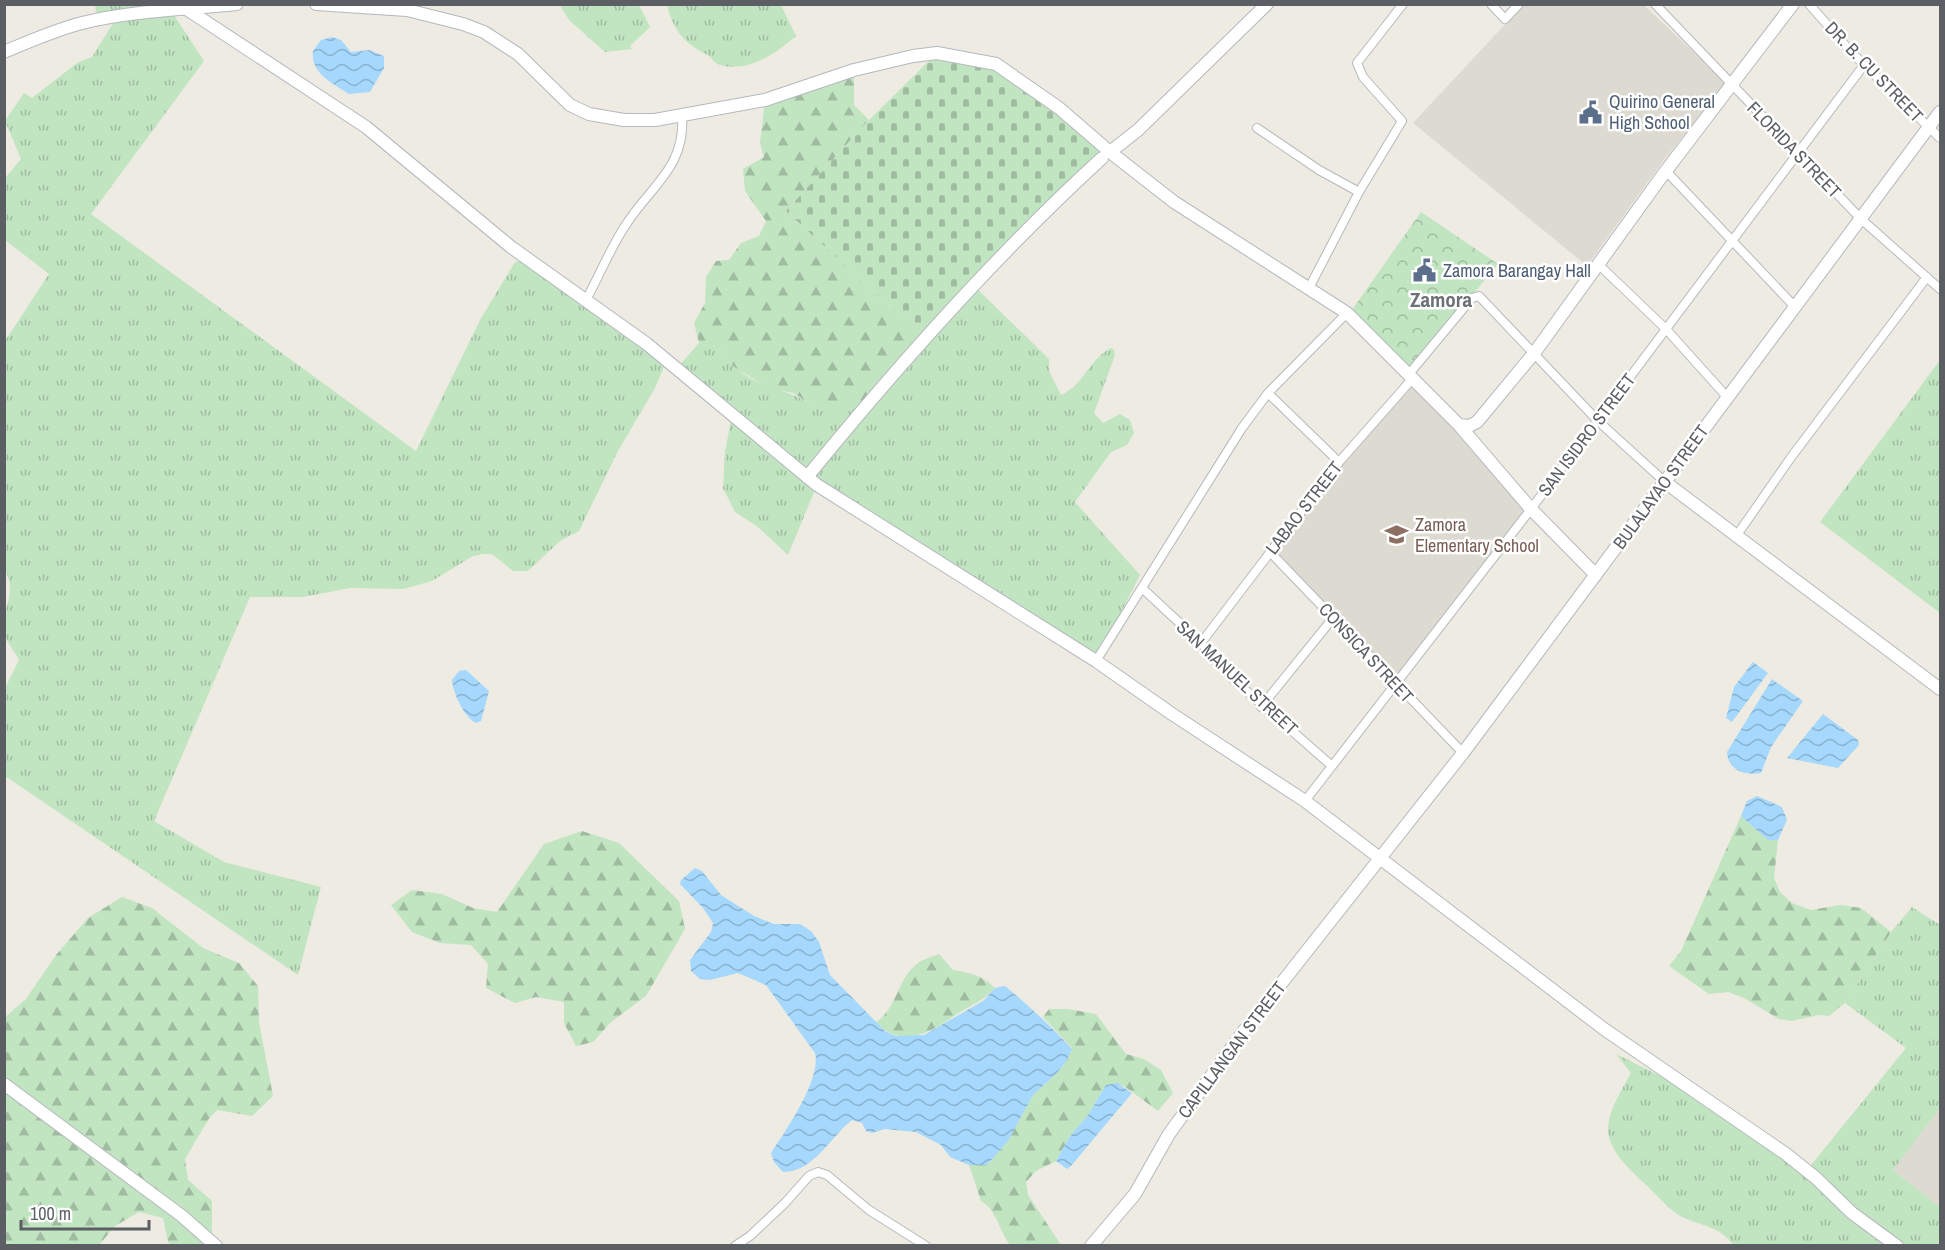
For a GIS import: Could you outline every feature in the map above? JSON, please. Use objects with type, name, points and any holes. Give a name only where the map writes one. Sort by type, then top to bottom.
[{"type":"street","points":[[4,52],[47,33],[83,22],[184,7],[237,4]]},
{"type":"street","points":[[316,4],[408,10],[463,24],[484,32],[518,54],[570,105],[589,114],[624,120],[654,120],[765,100],[854,70],[937,53],[996,64],[1059,108],[1106,155],[1308,290],[1347,313],[1459,425],[1531,509],[1596,575]]},
{"type":"street","points":[[807,477],[939,320],[1040,214],[1106,155],[1138,130],[1267,4]]},
{"type":"street","points":[[1308,290],[1359,192],[1402,121],[1357,68],[1358,58],[1403,4]]},
{"type":"street","points":[[1491,4],[1505,19],[1519,4]]},
{"type":"street","name":"FLORIDA STREET","points":[[1654,4],[1861,219],[1941,289]]},
{"type":"street","points":[[1459,425],[1469,426],[1477,422],[1535,352],[1666,171],[1733,86],[1792,4]]},
{"type":"street","name":"DR. B. CU STREET","points":[[1809,4],[1864,65],[1941,138]]},
{"type":"street","points":[[184,7],[366,127],[511,247],[661,355],[807,477],[849,507],[1096,661],[1305,801],[1604,1029],[1786,1154],[1816,1178],[1852,1213],[1897,1245]]},
{"type":"street","name":"SAN ISIDRO STREET","points":[[1305,801],[1598,421],[1864,65]]},
{"type":"street","name":"BULALAYAO STREET","points":[[1380,860],[1463,753],[1941,112]]},
{"type":"street","points":[[586,300],[622,229],[670,171],[684,134],[682,114]]},
{"type":"street","points":[[1257,128],[1319,170],[1359,192]]},
{"type":"street","points":[[1666,171],[1730,242],[1795,307]]},
{"type":"street","points":[[1598,264],[1666,329],[1727,398]]},
{"type":"street","points":[[1737,535],[1791,456],[1927,277]]},
{"type":"street","name":"LABAO STREET","points":[[1201,644],[1339,462],[1476,296],[1486,301],[1535,352]]},
{"type":"street","points":[[1096,661],[1212,473],[1268,393],[1347,313]]},
{"type":"street","points":[[1535,352],[1598,421],[1665,482],[1941,689]]},
{"type":"street","points":[[1268,393],[1339,462]]},
{"type":"street","name":"CONSICA STREET","points":[[1270,552],[1394,684],[1463,753]]},
{"type":"street","name":"SAN MANUEL STREET","points":[[1142,588],[1201,644],[1234,680],[1332,766]]},
{"type":"street","points":[[1262,706],[1333,618]]},
{"type":"street","name":"CAPILLANGAN STREET","points":[[1091,1245],[1135,1194],[1169,1134],[1243,1032],[1380,860]]},
{"type":"street","points":[[4,1084],[182,1216],[216,1245]]},
{"type":"street","points":[[735,1245],[769,1219],[809,1176],[818,1172],[827,1175],[869,1210],[926,1245]]},
{"type":"shaded area","name":"Quirino General High School","points":[[1523,5],[1644,5],[1726,83],[1663,161],[1587,266],[1413,123]]},
{"type":"shaded area","name":"Zamora Elementary School","points":[[1413,378],[1531,509],[1394,684],[1270,552]]},
{"type":"shaded area","points":[[1940,1108],[1940,1207],[1893,1170]]},
{"type":"green space","points":[[95,5],[180,5],[172,12],[204,61],[91,214],[416,451],[480,320],[515,262],[527,259],[667,360],[655,388],[618,451],[579,531],[560,541],[528,571],[513,571],[492,554],[483,554],[473,556],[432,581],[403,589],[350,588],[303,597],[250,597],[154,821],[224,862],[321,887],[298,975],[5,776],[4,690],[19,660],[9,644],[4,626],[10,593],[8,577],[4,569],[5,341],[49,274],[5,240],[5,178],[21,159],[5,121],[24,93],[32,98],[77,63],[92,57],[117,17],[97,20]]},
{"type":"green space","points":[[560,5],[639,5],[650,27],[630,46],[632,49],[605,52],[569,20]]},
{"type":"green space","points":[[667,5],[781,5],[796,36],[771,55],[752,64],[731,67],[720,65],[685,40],[672,21]]},
{"type":"green space","points":[[937,53],[996,64],[1110,152],[924,337],[786,211],[869,120]]},
{"type":"green space","points":[[854,70],[854,105],[869,120],[786,211],[924,337],[861,403],[832,409],[811,404],[793,393],[768,388],[733,366],[724,349],[699,343],[694,323],[705,303],[706,277],[716,261],[729,260],[741,243],[759,236],[766,221],[745,191],[743,169],[764,157],[760,143],[765,100]]},
{"type":"green space","points":[[1421,212],[1498,264],[1409,372],[1347,317]]},
{"type":"green space","points":[[973,285],[1049,359],[1049,371],[1061,395],[1075,385],[1103,353],[1111,348],[1114,350],[1115,355],[1094,413],[1103,423],[1120,414],[1130,420],[1134,433],[1127,445],[1111,452],[1075,502],[1140,575],[1096,661],[817,485],[788,555],[758,527],[735,512],[723,488],[725,452],[732,415],[677,368],[699,343],[724,349],[732,362],[752,379],[811,404]]},
{"type":"green space","points":[[1940,360],[1940,613],[1820,522]]},
{"type":"green space","points":[[1741,816],[1768,840],[1778,840],[1774,878],[1780,892],[1792,903],[1811,910],[1840,905],[1861,908],[1891,932],[1845,1003],[1829,1016],[1819,1015],[1792,1021],[1779,1019],[1744,998],[1728,992],[1709,994],[1669,966],[1681,951]]},
{"type":"green space","points":[[582,831],[619,843],[679,901],[685,929],[646,996],[611,1022],[593,1042],[576,1046],[564,1023],[564,1002],[536,997],[515,1003],[486,988],[488,964],[471,945],[440,943],[412,932],[391,905],[412,890],[442,894],[473,908],[497,912],[544,844]]},
{"type":"green space","points":[[122,897],[152,908],[203,948],[239,963],[258,986],[259,1022],[273,1096],[252,1116],[217,1110],[208,1120],[185,1159],[188,1180],[212,1201],[212,1243],[209,1245],[172,1245],[168,1242],[163,1218],[139,1212],[115,1226],[99,1245],[5,1245],[4,1018],[26,999],[56,955],[88,918]]},
{"type":"green space","points":[[1912,907],[1940,925],[1940,1108],[1893,1170],[1940,1207],[1940,1245],[1733,1245],[1723,1234],[1682,1217],[1672,1210],[1629,1168],[1611,1144],[1608,1132],[1609,1120],[1613,1107],[1631,1073],[1616,1054],[1701,1096],[1807,1170],[1906,1048],[1845,1003],[1891,932]]},
{"type":"green space","points":[[939,954],[953,970],[980,977],[995,988],[979,1002],[929,1031],[908,1037],[897,1036],[887,1031],[876,1022],[888,1010],[910,970],[924,959]]},
{"type":"green space","points":[[1049,1009],[1068,1009],[1096,1014],[1126,1054],[1144,1059],[1161,1070],[1173,1093],[1158,1111],[1124,1086],[1106,1085],[1088,1115],[1070,1136],[1056,1161],[1036,1171],[1026,1182],[1028,1195],[1061,1245],[1010,1245],[991,1210],[981,1201],[969,1165],[987,1165],[1008,1141],[1033,1095],[1057,1073],[1067,1060],[1072,1048],[1043,1017]]},
{"type":"water","points":[[332,37],[341,40],[351,52],[369,50],[384,56],[384,68],[370,92],[349,94],[319,72],[313,59],[313,51],[321,40]]},
{"type":"water","points":[[1753,662],[1768,673],[1732,722],[1726,718],[1734,687]]},
{"type":"water","points":[[466,670],[489,691],[481,721],[476,723],[463,710],[452,680],[459,671]]},
{"type":"water","points":[[1772,679],[1803,701],[1771,747],[1761,773],[1749,774],[1738,770],[1730,763],[1727,752]]},
{"type":"water","points":[[1823,714],[1858,740],[1859,745],[1838,768],[1787,758]]},
{"type":"water","points":[[1757,796],[1782,807],[1787,820],[1778,840],[1768,840],[1741,816],[1747,801]]},
{"type":"water","points":[[695,868],[702,871],[721,895],[754,916],[774,924],[800,924],[811,931],[819,942],[830,975],[885,1031],[896,1036],[924,1035],[983,1001],[995,988],[1005,986],[1072,1049],[1067,1060],[1057,1073],[1033,1095],[1008,1141],[987,1165],[969,1165],[950,1157],[941,1145],[916,1132],[885,1129],[872,1133],[866,1131],[862,1123],[852,1120],[813,1160],[794,1170],[783,1172],[774,1162],[771,1153],[808,1090],[816,1064],[815,1053],[766,985],[738,973],[710,980],[700,979],[691,971],[690,960],[711,932],[713,923],[703,908],[680,884],[681,880]]},
{"type":"water","points":[[1117,1083],[1132,1093],[1067,1169],[1056,1161],[1070,1136],[1088,1115],[1106,1085]]},
{"type":"place","name":"Quirino General High School","points":[[1591,112]]},
{"type":"place","name":"Zamora Barangay Hall","points":[[1425,271]]},
{"type":"place","name":"Zamora Elementary School","points":[[1397,535]]},
{"type":"district","name":"Zamora","points":[[1441,300]]}]
